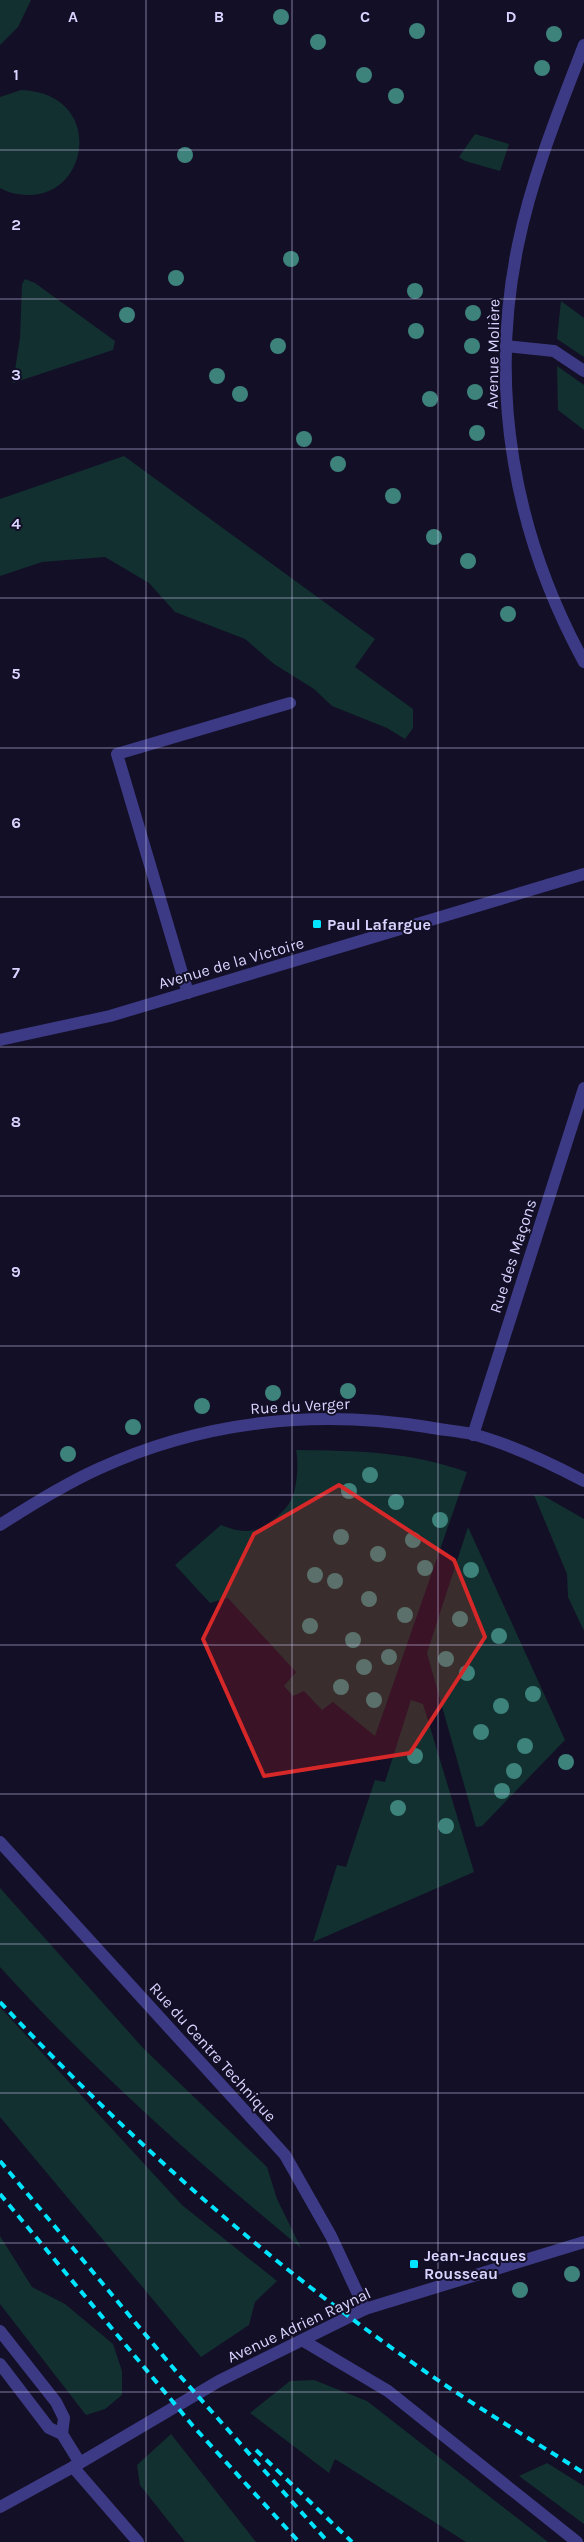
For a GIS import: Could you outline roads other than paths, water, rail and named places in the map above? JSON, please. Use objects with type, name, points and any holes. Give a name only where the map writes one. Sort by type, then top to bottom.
[{"type":"street","name":"Avenue Molière","points":[[584,44],[547,142],[526,209],[511,286],[506,346],[506,380],[511,451],[523,511],[537,562],[560,618],[584,662]]},
{"type":"street","points":[[506,346],[554,351],[584,371]]},
{"type":"street","points":[[188,993],[117,754],[290,703]]},
{"type":"street","name":"Avenue de la Victoire","points":[[0,1040],[110,1016],[584,874]]},
{"type":"street","name":"Rue des Maçons","points":[[473,1434],[584,1088]]},
{"type":"street","name":"Rue du Verger","points":[[0,1525],[98,1469],[182,1438],[286,1419],[345,1418],[390,1421],[473,1434],[520,1452],[584,1481]]},
{"type":"street","name":"Rue du Centre Technique","points":[[0,1842],[285,2155],[331,2236],[365,2309]]},
{"type":"street","name":"Avenue Adrien Raynal","points":[[0,2507],[77,2465],[202,2390],[365,2309],[584,2242]]},
{"type":"street","points":[[0,2331],[56,2402],[64,2418],[62,2434],[77,2465],[138,2542]]},
{"type":"street","points":[[302,2340],[388,2391],[577,2542]]},
{"type":"street","points":[[0,2364],[49,2428],[62,2434]]},
{"type":"railway","points":[[0,2002],[144,2146],[244,2234],[350,2318],[428,2373],[584,2473]]},
{"type":"railway","points":[[0,2161],[180,2376],[328,2542]]},
{"type":"railway","points":[[0,2194],[193,2426],[299,2542]]},
{"type":"railway","points":[[256,2450],[352,2542]]},
{"type":"place","name":"Paul Lafargue","points":[[317,924]]},
{"type":"place","name":"Jean-Jacques Rousseau","points":[[414,2264]]}]
